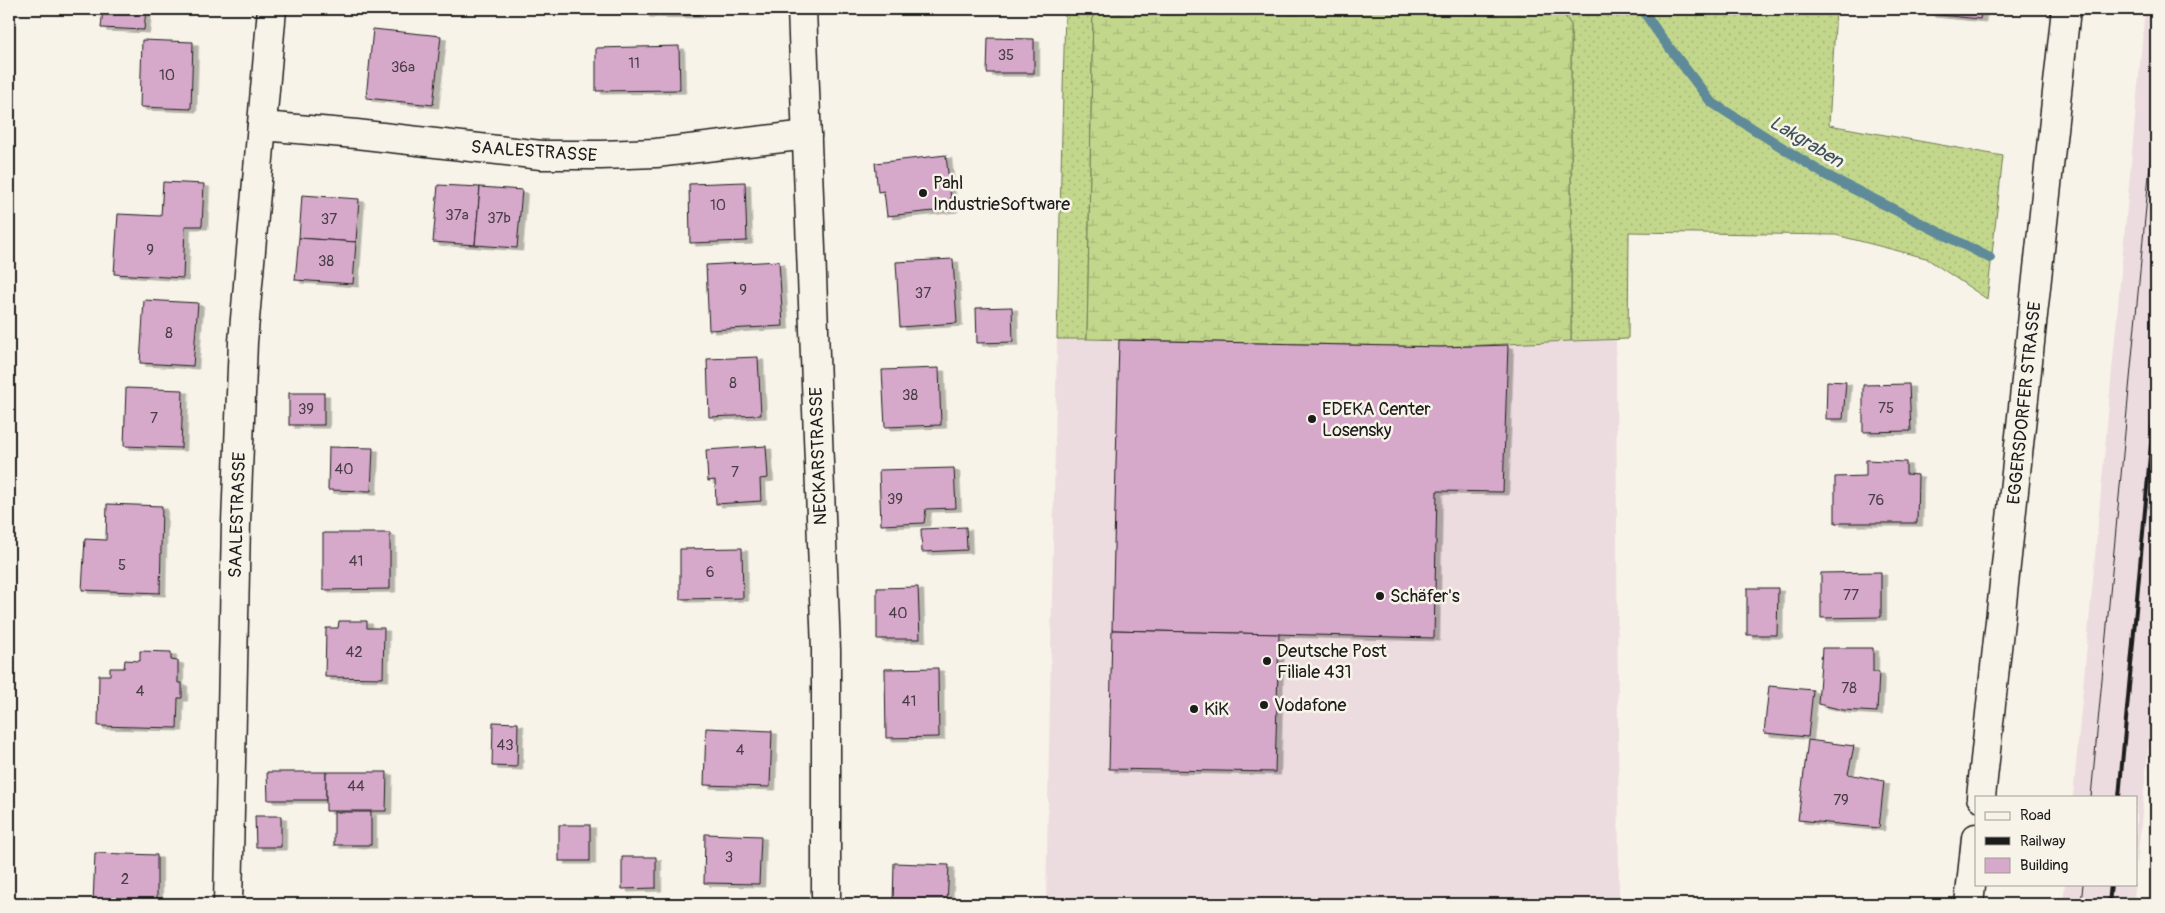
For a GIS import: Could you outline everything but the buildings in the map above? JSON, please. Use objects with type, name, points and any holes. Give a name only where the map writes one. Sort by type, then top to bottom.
[{"type":"street","name":"SAALESTRASSE","points":[[228,904],[236,523],[243,342],[272,9]]},
{"type":"street","name":"NECKARSTRASSE","points":[[802,9],[826,650],[826,904]]},
{"type":"street","name":"EGGERSDORFER STRASSE","points":[[1981,796],[2066,9]]},
{"type":"street","name":"SAALESTRASSE","points":[[262,126],[356,134],[541,155],[601,156],[656,153],[807,134]]},
{"type":"street","points":[[1969,904],[1975,847]]},
{"type":"shaded area","points":[[2145,9],[2156,9],[2156,666],[2138,855],[2138,796],[2073,796]]},
{"type":"shaded area","points":[[1057,339],[1441,347],[1616,339],[1619,904],[1046,904]]},
{"type":"shaded area","points":[[2065,886],[2135,886],[2134,904],[2063,904]]},
{"type":"green space","points":[[1065,9],[1093,9],[1087,339],[1057,339]]},
{"type":"green space","points":[[1093,9],[1560,9],[1571,25],[1571,341],[1441,347],[1087,339]]},
{"type":"green space","points":[[1560,9],[1836,9],[1829,125],[2003,156],[1987,299],[1926,258],[1836,235],[1629,232],[1628,339],[1571,341],[1571,25]]},
{"type":"waterway","name":"Lakgraben","points":[[1642,9],[1711,102],[1824,174],[1990,258]]},
{"type":"tram line","points":[[2091,796],[2156,100]]},
{"type":"tram line","points":[[2081,904],[2083,886]]},
{"type":"railway","points":[[2119,796],[2156,389]]},
{"type":"railway","points":[[2109,904],[2111,886]]},
{"type":"place","name":"Pahl IndustrieSoftware","points":[[923,193]]},
{"type":"place","name":"EDEKA Center Losensky","points":[[1312,419]]},
{"type":"place","name":"Schäfer's","points":[[1380,596]]},
{"type":"place","name":"Deutsche Post Filiale 431","points":[[1267,661]]},
{"type":"place","name":"Vodafone","points":[[1264,705]]},
{"type":"place","name":"KiK","points":[[1194,709]]}]
